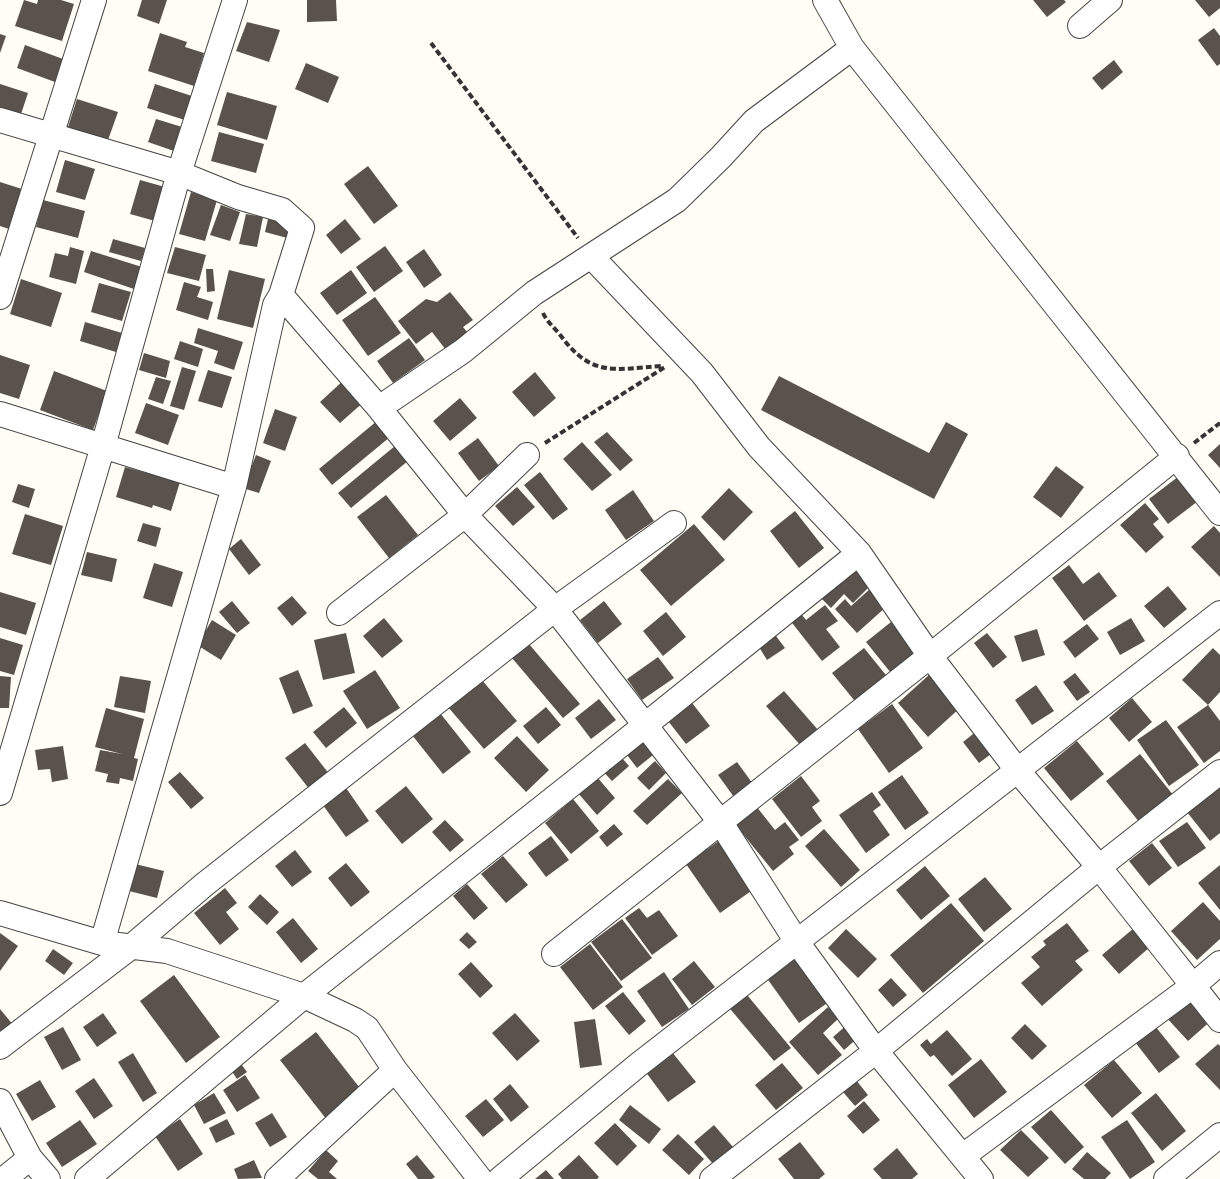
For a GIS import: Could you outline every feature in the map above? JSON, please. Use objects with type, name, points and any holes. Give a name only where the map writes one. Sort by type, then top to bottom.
[{"type":"street","points":[[0,297],[94,0]]},
{"type":"street","points":[[0,793],[103,446],[179,173],[235,0]]},
{"type":"street","points":[[825,0],[852,48],[1220,513]]},
{"type":"street","points":[[1080,26],[1110,0]]},
{"type":"street","points":[[379,408],[463,351],[534,293],[677,200],[754,121],[852,48]]},
{"type":"street","points":[[0,120],[179,173],[238,197],[282,210],[302,228],[281,295],[275,305],[234,487],[102,943]]},
{"type":"street","points":[[591,256],[702,373],[759,447],[859,553],[930,656],[1018,771],[1099,867],[1220,1020]]},
{"type":"street","points":[[281,295],[379,408],[465,515],[555,609],[721,823],[796,942],[876,1051],[981,1179]]},
{"type":"street","points":[[0,414],[234,487]]},
{"type":"street","points":[[339,613],[465,515],[527,455]]},
{"type":"street","points":[[554,954],[930,656],[1177,456]]},
{"type":"street","points":[[0,1047],[131,947],[214,876],[555,609],[674,523]]},
{"type":"street","points":[[87,1179],[304,996],[859,553]]},
{"type":"street","points":[[500,1179],[638,1065],[1220,613]]},
{"type":"street","points":[[712,1179],[876,1051],[1099,867],[1220,772]]},
{"type":"street","points":[[0,913],[102,943],[167,951],[304,996],[355,1020],[368,1029],[395,1070],[480,1179]]},
{"type":"street","points":[[963,1156],[1194,985],[1220,963]]},
{"type":"street","points":[[277,1179],[395,1070]]},
{"type":"street","points":[[0,1101],[30,1158],[48,1179]]},
{"type":"street","points":[[1166,1179],[1220,1135]]},
{"type":"street","points":[[4,1179],[30,1158]]},
{"type":"path","points":[[431,42],[591,256]]},
{"type":"path","points":[[534,293],[545,317],[570,349],[592,365],[608,369],[663,366],[702,373]]},
{"type":"path","points":[[527,455],[663,366]]},
{"type":"path","points":[[1177,456],[1220,423]]},
{"type":"building","points":[[24,0],[37,4],[38,0],[61,0],[74,4],[62,41],[15,26]]},
{"type":"building","points":[[142,0],[167,0],[159,24],[137,16]]},
{"type":"building","points":[[307,0],[336,0],[337,21],[307,22]]},
{"type":"building","points":[[1033,0],[1064,0],[1066,2],[1047,17]]},
{"type":"building","points":[[1195,0],[1220,0],[1220,8],[1209,17]]},
{"type":"building","points":[[247,22],[280,30],[269,62],[236,51]]},
{"type":"building","points":[[1214,28],[1220,36],[1220,64],[1217,66],[1198,40]]},
{"type":"building","points":[[160,33],[187,42],[185,47],[204,53],[194,86],[148,71]]},
{"type":"building","points":[[0,34],[6,36],[0,53]]},
{"type":"building","points":[[25,45],[63,59],[55,82],[17,68]]},
{"type":"building","points":[[1114,60],[1123,72],[1102,90],[1092,78]]},
{"type":"building","points":[[306,63],[339,77],[328,103],[295,89]]},
{"type":"building","points":[[0,84],[28,93],[21,114],[0,107]]},
{"type":"building","points":[[155,84],[195,97],[188,121],[147,108]]},
{"type":"building","points":[[227,92],[277,106],[267,140],[217,125]]},
{"type":"building","points":[[77,99],[118,112],[108,140],[68,127]]},
{"type":"building","points":[[156,119],[182,127],[174,151],[148,142]]},
{"type":"building","points":[[219,132],[264,144],[256,173],[211,161]]},
{"type":"building","points":[[65,160],[95,169],[85,200],[56,192]]},
{"type":"building","points":[[368,166],[398,206],[374,224],[344,184]]},
{"type":"building","points":[[140,180],[165,187],[155,221],[130,214]]},
{"type":"building","points":[[0,182],[22,189],[9,229],[0,226]]},
{"type":"building","points":[[191,192],[217,200],[205,241],[179,234]]},
{"type":"building","points":[[43,200],[85,211],[78,238],[36,227]]},
{"type":"building","points":[[221,205],[240,212],[230,241],[210,235]]},
{"type":"building","points":[[246,214],[263,217],[257,247],[239,244]]},
{"type":"building","points":[[268,219],[295,226],[291,239],[265,232]]},
{"type":"building","points":[[345,219],[361,239],[341,254],[326,235]]},
{"type":"building","points":[[113,239],[145,248],[141,261],[109,252]]},
{"type":"building","points":[[385,246],[403,271],[374,292],[356,267]]},
{"type":"building","points":[[70,247],[84,251],[76,284],[49,277],[55,253],[68,256]]},
{"type":"building","points":[[175,247],[206,255],[199,281],[167,273]]},
{"type":"building","points":[[424,249],[442,275],[424,288],[406,262]]},
{"type":"building","points":[[91,251],[142,267],[134,289],[84,272]]},
{"type":"building","points":[[206,269],[213,269],[215,291],[207,292]]},
{"type":"building","points":[[229,270],[265,279],[253,328],[217,319]]},
{"type":"building","points":[[351,270],[367,293],[337,315],[320,293]]},
{"type":"building","points":[[21,279],[62,293],[51,327],[10,314]]},
{"type":"building","points":[[184,282],[201,287],[197,297],[213,302],[208,320],[176,310]]},
{"type":"building","points":[[99,283],[131,292],[122,321],[91,312]]},
{"type":"building","points":[[450,292],[473,320],[463,327],[468,333],[446,350],[432,332],[416,344],[398,321],[426,299],[437,302]]},
{"type":"building","points":[[375,297],[401,333],[368,356],[342,320]]},
{"type":"building","points":[[85,322],[122,333],[116,352],[80,341]]},
{"type":"building","points":[[198,328],[243,342],[234,370],[214,363],[218,351],[194,343]]},
{"type":"building","points":[[409,338],[425,360],[393,383],[377,361]]},
{"type":"building","points":[[180,341],[203,349],[198,367],[174,359]]},
{"type":"building","points":[[144,353],[170,361],[166,378],[139,370]]},
{"type":"building","points":[[0,355],[30,365],[19,399],[0,393]]},
{"type":"building","points":[[182,367],[196,371],[184,410],[170,406]]},
{"type":"building","points":[[208,370],[232,377],[222,408],[198,401]]},
{"type":"building","points":[[54,371],[107,391],[93,430],[40,410]]},
{"type":"building","points":[[535,372],[556,398],[534,417],[512,392]]},
{"type":"building","points":[[779,376],[929,453],[946,422],[968,434],[934,499],[761,410]]},
{"type":"building","points":[[156,377],[171,381],[163,404],[148,399]]},
{"type":"building","points":[[346,378],[366,400],[340,423],[320,402]]},
{"type":"building","points":[[460,398],[477,418],[450,441],[433,421]]},
{"type":"building","points":[[146,403],[179,415],[168,445],[135,433]]},
{"type":"building","points":[[275,409],[297,417],[285,451],[263,443]]},
{"type":"building","points":[[383,416],[396,432],[332,485],[319,469]]},
{"type":"building","points":[[607,432],[633,460],[620,471],[594,442]]},
{"type":"building","points":[[478,438],[499,466],[479,481],[458,453]]},
{"type":"building","points":[[401,441],[414,456],[351,508],[338,493]]},
{"type":"building","points":[[582,442],[612,475],[592,491],[563,459]]},
{"type":"building","points":[[1220,444],[1220,468],[1208,455]]},
{"type":"building","points":[[256,455],[271,461],[259,493],[243,488]]},
{"type":"building","points":[[1056,466],[1084,487],[1061,518],[1033,497]]},
{"type":"building","points":[[125,467],[180,482],[171,511],[116,497]]},
{"type":"building","points":[[540,472],[568,509],[553,520],[524,485]]},
{"type":"building","points":[[1183,473],[1202,498],[1168,524],[1149,499]]},
{"type":"building","points":[[18,484],[35,489],[29,508],[12,502]]},
{"type":"building","points":[[517,487],[535,507],[513,526],[495,506]]},
{"type":"building","points":[[729,488],[753,512],[724,541],[701,517]]},
{"type":"building","points":[[633,490],[654,521],[626,540],[605,510]]},
{"type":"building","points":[[386,495],[418,535],[389,558],[357,517]]},
{"type":"building","points":[[1145,503],[1159,519],[1153,524],[1164,537],[1146,553],[1120,525]]},
{"type":"building","points":[[795,511],[824,548],[799,568],[770,531]]},
{"type":"building","points":[[25,514],[63,526],[51,565],[12,554]]},
{"type":"building","points":[[143,523],[161,528],[156,547],[137,541]]},
{"type":"building","points":[[694,524],[725,560],[671,606],[640,570]]},
{"type":"building","points":[[1214,526],[1220,533],[1220,577],[1191,547]]},
{"type":"building","points":[[241,539],[261,565],[249,575],[229,549]]},
{"type":"building","points":[[87,552],[117,559],[112,582],[81,575]]},
{"type":"building","points":[[154,563],[183,572],[172,607],[143,598]]},
{"type":"building","points":[[1069,565],[1083,584],[1099,572],[1117,596],[1084,621],[1052,578]]},
{"type":"building","points":[[854,569],[871,585],[853,603],[844,594],[831,608],[818,595]]},
{"type":"building","points":[[1168,586],[1187,609],[1164,628],[1144,606]]},
{"type":"building","points":[[870,589],[886,607],[857,633],[835,609],[845,599],[851,606]]},
{"type":"building","points":[[0,592],[36,603],[26,635],[0,627]]},
{"type":"building","points":[[292,596],[307,613],[292,626],[277,608]]},
{"type":"building","points":[[232,601],[250,623],[237,633],[219,612]]},
{"type":"building","points":[[604,601],[622,624],[598,643],[580,620]]},
{"type":"building","points":[[825,605],[838,621],[826,629],[840,647],[822,661],[789,619],[799,611],[806,620]]},
{"type":"building","points":[[666,612],[686,637],[663,656],[643,631]]},
{"type":"building","points":[[384,618],[403,641],[382,658],[363,636]]},
{"type":"building","points":[[1131,618],[1145,641],[1120,655],[1107,632]]},
{"type":"building","points":[[212,620],[236,635],[221,660],[197,645]]},
{"type":"building","points":[[891,622],[916,654],[891,673],[866,642]]},
{"type":"building","points":[[1087,624],[1099,639],[1075,658],[1063,642]]},
{"type":"building","points":[[1037,629],[1045,655],[1022,662],[1014,636]]},
{"type":"building","points":[[346,633],[355,673],[323,680],[314,640]]},
{"type":"building","points":[[987,633],[1007,657],[993,668],[974,643]]},
{"type":"building","points":[[776,636],[785,648],[767,660],[759,647]]},
{"type":"building","points":[[0,638],[23,645],[14,675],[0,671]]},
{"type":"building","points":[[529,644],[580,704],[563,718],[512,658]]},
{"type":"building","points":[[864,648],[890,680],[858,705],[832,673]]},
{"type":"building","points":[[1213,648],[1220,655],[1220,692],[1208,705],[1182,680]]},
{"type":"building","points":[[658,657],[674,678],[642,700],[627,679]]},
{"type":"building","points":[[298,670],[313,706],[293,714],[279,678]]},
{"type":"building","points":[[375,670],[400,708],[367,729],[343,691]]},
{"type":"building","points":[[1075,673],[1090,692],[1077,701],[1063,682]]},
{"type":"building","points":[[930,674],[960,708],[928,737],[898,703]]},
{"type":"building","points":[[0,676],[11,677],[9,708],[0,708]]},
{"type":"building","points":[[120,676],[151,681],[145,713],[114,707]]},
{"type":"building","points":[[481,679],[517,721],[484,749],[448,707]]},
{"type":"building","points":[[1036,685],[1054,711],[1032,725],[1015,700]]},
{"type":"building","points":[[784,691],[819,731],[801,746],[766,706]]},
{"type":"building","points":[[1132,698],[1152,722],[1129,742],[1109,718]]},
{"type":"building","points":[[599,699],[616,720],[591,739],[575,718]]},
{"type":"building","points":[[689,699],[710,726],[686,744],[665,717]]},
{"type":"building","points":[[892,704],[923,748],[889,773],[858,729]]},
{"type":"building","points":[[1208,705],[1220,721],[1220,751],[1204,763],[1177,727]]},
{"type":"building","points":[[344,707],[357,723],[326,748],[313,732]]},
{"type":"building","points":[[546,707],[561,725],[538,744],[523,726]]},
{"type":"building","points":[[106,708],[144,719],[134,758],[138,759],[133,781],[120,778],[119,784],[106,782],[108,774],[95,771],[100,750],[122,754],[95,747]]},
{"type":"building","points":[[440,713],[471,752],[443,774],[412,735]]},
{"type":"building","points":[[1166,720],[1199,765],[1169,786],[1137,740]]},
{"type":"building","points":[[978,730],[995,751],[979,763],[963,742]]},
{"type":"building","points":[[637,735],[653,755],[637,768],[621,747]]},
{"type":"building","points":[[517,736],[549,770],[526,792],[494,758]]},
{"type":"building","points":[[1077,741],[1104,774],[1071,801],[1044,768]]},
{"type":"building","points":[[305,743],[330,775],[310,790],[285,758]]},
{"type":"building","points":[[63,746],[68,779],[52,782],[50,769],[38,770],[35,750]]},
{"type":"building","points":[[616,751],[629,766],[612,781],[599,767]]},
{"type":"building","points":[[1140,754],[1174,796],[1140,823],[1106,781]]},
{"type":"building","points":[[655,761],[666,773],[649,790],[637,778]]},
{"type":"building","points":[[737,762],[753,784],[734,797],[718,775]]},
{"type":"building","points":[[180,772],[204,798],[191,809],[168,782]]},
{"type":"building","points":[[902,775],[929,813],[905,830],[878,792]]},
{"type":"building","points":[[801,776],[820,801],[812,807],[822,821],[801,837],[772,799]]},
{"type":"building","points":[[597,777],[615,798],[597,815],[578,793]]},
{"type":"building","points":[[668,779],[682,793],[647,825],[633,811]]},
{"type":"building","points":[[344,785],[369,821],[346,837],[320,801]]},
{"type":"building","points":[[1220,785],[1220,833],[1210,841],[1187,812]]},
{"type":"building","points":[[406,786],[433,819],[402,844],[375,811]]},
{"type":"building","points":[[872,792],[881,805],[873,811],[890,835],[866,853],[839,815]]},
{"type":"building","points":[[573,799],[599,831],[571,854],[545,823]]},
{"type":"building","points":[[756,806],[775,830],[785,822],[799,840],[789,847],[794,854],[773,871],[734,823]]},
{"type":"building","points":[[445,820],[464,840],[450,852],[432,832]]},
{"type":"building","points":[[1187,822],[1206,848],[1178,867],[1159,841]]},
{"type":"building","points":[[614,824],[623,834],[607,847],[599,837]]},
{"type":"building","points":[[824,829],[860,870],[841,887],[805,846]]},
{"type":"building","points":[[551,836],[569,860],[546,877],[528,853]]},
{"type":"building","points":[[720,840],[754,889],[720,913],[686,864]]},
{"type":"building","points":[[1152,843],[1172,868],[1149,886],[1129,861]]},
{"type":"building","points":[[295,850],[312,872],[292,887],[275,866]]},
{"type":"building","points":[[503,856],[528,885],[506,903],[481,874]]},
{"type":"building","points":[[131,863],[164,871],[157,898],[125,890]]},
{"type":"building","points":[[346,863],[370,892],[351,907],[328,878]]},
{"type":"building","points":[[1220,865],[1220,910],[1198,883]]},
{"type":"building","points":[[925,866],[950,896],[921,920],[896,890]]},
{"type":"building","points":[[985,877],[1012,909],[984,932],[958,899]]},
{"type":"building","points":[[467,884],[488,908],[474,920],[453,896]]},
{"type":"building","points":[[225,888],[237,903],[226,912],[239,929],[220,945],[194,913]]},
{"type":"building","points":[[260,894],[279,912],[267,925],[248,907]]},
{"type":"building","points":[[1203,902],[1220,921],[1220,939],[1197,960],[1171,931]]},
{"type":"building","points":[[951,903],[984,941],[923,993],[890,955]]},
{"type":"building","points":[[639,908],[647,918],[659,910],[678,936],[652,955],[625,918]]},
{"type":"building","points":[[293,918],[318,949],[301,963],[276,932]]},
{"type":"building","points":[[622,919],[652,958],[621,981],[591,942]]},
{"type":"building","points":[[1067,923],[1089,951],[1075,961],[1083,970],[1042,1006],[1021,983],[1040,967],[1031,957],[1046,945],[1043,941]]},
{"type":"building","points":[[1134,928],[1150,947],[1119,974],[1102,955]]},
{"type":"building","points":[[846,929],[877,959],[858,978],[828,948]]},
{"type":"building","points":[[467,932],[477,942],[469,949],[459,940]]},
{"type":"building","points":[[0,933],[18,946],[0,971]]},
{"type":"building","points":[[590,944],[623,987],[593,1010],[560,967]]},
{"type":"building","points":[[53,949],[73,963],[64,975],[45,961]]},
{"type":"building","points":[[799,953],[833,999],[799,1023],[766,977]]},
{"type":"building","points":[[694,961],[715,987],[692,1005],[672,979]]},
{"type":"building","points":[[471,962],[493,986],[480,998],[458,974]]},
{"type":"building","points":[[664,972],[689,1009],[662,1027],[637,991]]},
{"type":"building","points":[[174,975],[220,1037],[186,1063],[140,1001]]},
{"type":"building","points":[[891,978],[907,995],[893,1007],[878,990]]},
{"type":"building","points":[[743,990],[791,1048],[774,1061],[726,1004]]},
{"type":"building","points":[[623,992],[646,1021],[629,1035],[605,1006]]},
{"type":"building","points":[[1190,993],[1213,1019],[1188,1041],[1165,1016]]},
{"type":"building","points":[[828,1007],[838,1019],[823,1033],[842,1055],[818,1075],[789,1042]]},
{"type":"building","points":[[0,1009],[14,1026],[0,1037]]},
{"type":"building","points":[[103,1013],[117,1033],[97,1047],[83,1027]]},
{"type":"building","points":[[515,1013],[540,1041],[517,1061],[492,1033]]},
{"type":"building","points":[[595,1019],[602,1065],[580,1068],[574,1022]]},
{"type":"building","points":[[849,1023],[860,1036],[844,1050],[833,1037]]},
{"type":"building","points":[[1025,1024],[1047,1046],[1032,1060],[1011,1038]]},
{"type":"building","points":[[1155,1026],[1180,1057],[1159,1073],[1135,1042]]},
{"type":"building","points":[[63,1027],[81,1060],[62,1070],[44,1037]]},
{"type":"building","points":[[947,1030],[972,1059],[952,1076],[934,1055],[930,1057],[920,1045],[927,1039],[931,1044]]},
{"type":"building","points":[[316,1032],[363,1092],[327,1120],[280,1060]]},
{"type":"building","points":[[1218,1044],[1220,1046],[1220,1090],[1195,1064]]},
{"type":"building","points":[[672,1052],[696,1082],[668,1102],[645,1071]]},
{"type":"building","points":[[133,1053],[157,1093],[143,1102],[118,1062]]},
{"type":"building","points":[[236,1057],[247,1072],[237,1079],[227,1064]]},
{"type":"building","points":[[981,1059],[1007,1092],[974,1118],[948,1085]]},
{"type":"building","points":[[1114,1060],[1142,1093],[1112,1118],[1084,1085]]},
{"type":"building","points":[[782,1063],[803,1088],[776,1110],[755,1085]]},
{"type":"building","points":[[245,1075],[260,1098],[237,1112],[223,1090]]},
{"type":"building","points":[[94,1078],[113,1106],[94,1119],[75,1091]]},
{"type":"building","points":[[40,1080],[56,1107],[32,1121],[16,1094]]},
{"type":"building","points":[[856,1080],[868,1095],[855,1106],[843,1092]]},
{"type":"building","points":[[510,1084],[529,1107],[511,1122],[493,1099]]},
{"type":"building","points":[[214,1093],[226,1113],[204,1124],[194,1105]]},
{"type":"building","points":[[1156,1093],[1186,1131],[1162,1151],[1131,1113]]},
{"type":"building","points":[[486,1099],[504,1120],[483,1137],[465,1116]]},
{"type":"building","points":[[864,1101],[880,1120],[863,1134],[847,1116]]},
{"type":"building","points":[[630,1105],[661,1129],[649,1144],[619,1120]]},
{"type":"building","points":[[1051,1110],[1084,1147],[1065,1164],[1031,1127]]},
{"type":"building","points":[[272,1113],[287,1137],[270,1147],[255,1123]]},
{"type":"building","points":[[180,1119],[203,1154],[178,1171],[155,1136]]},
{"type":"building","points":[[227,1119],[235,1134],[216,1143],[209,1128]]},
{"type":"building","points":[[80,1120],[97,1144],[62,1167],[46,1143]]},
{"type":"building","points":[[1127,1120],[1155,1162],[1130,1179],[1101,1137]]},
{"type":"building","points":[[615,1123],[637,1146],[617,1166],[594,1143]]},
{"type":"building","points":[[714,1125],[733,1147],[713,1164],[694,1142]]},
{"type":"building","points":[[1021,1130],[1049,1158],[1028,1177],[1000,1150]]},
{"type":"building","points":[[678,1134],[704,1159],[689,1175],[662,1150]]},
{"type":"building","points":[[800,1142],[825,1174],[819,1179],[794,1179],[778,1159]]},
{"type":"building","points":[[897,1148],[918,1174],[912,1179],[882,1179],[873,1169]]},
{"type":"building","points":[[326,1150],[338,1161],[329,1172],[337,1179],[318,1179],[308,1171]]},
{"type":"building","points":[[1087,1152],[1111,1173],[1105,1179],[1084,1179],[1072,1169]]},
{"type":"building","points":[[417,1155],[435,1177],[418,1179],[406,1164]]},
{"type":"building","points":[[579,1155],[599,1177],[597,1179],[562,1179],[558,1174]]},
{"type":"building","points":[[254,1160],[262,1178],[238,1179],[234,1169]]},
{"type":"building","points":[[546,1170],[554,1179],[535,1179]]}]
